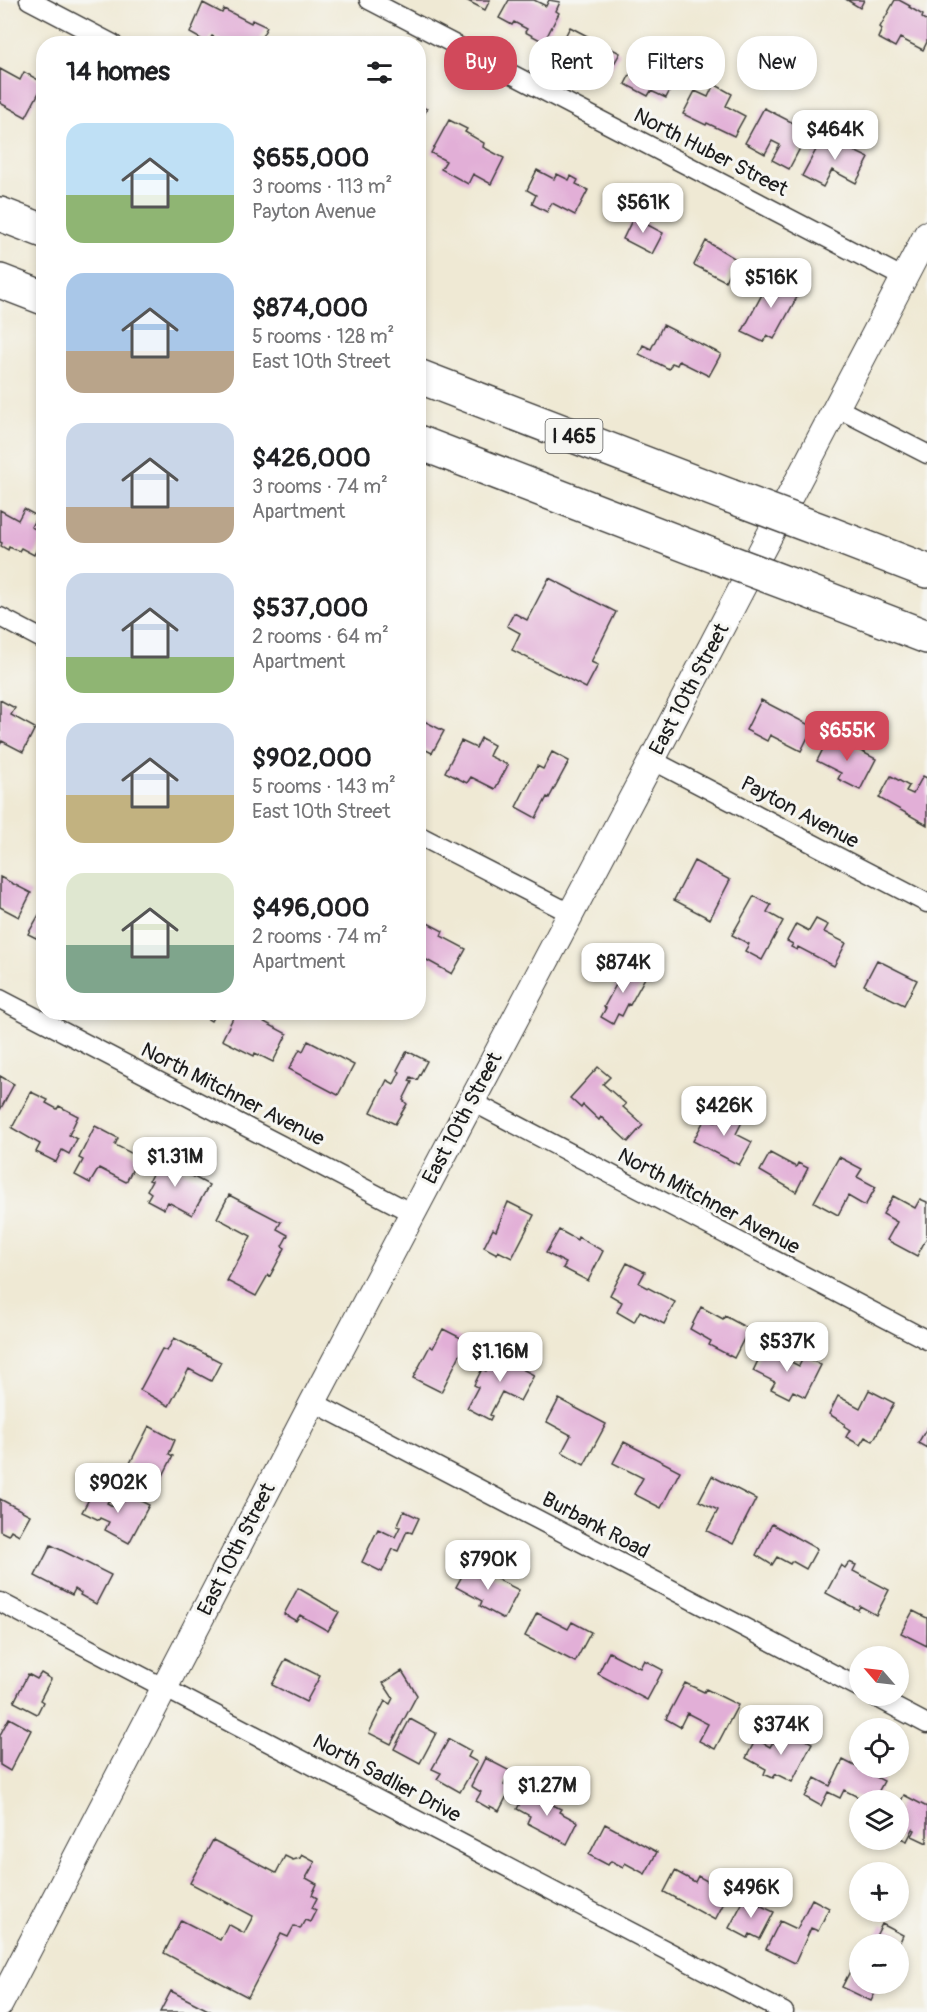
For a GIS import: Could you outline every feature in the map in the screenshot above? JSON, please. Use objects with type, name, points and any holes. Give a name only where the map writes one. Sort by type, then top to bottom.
[{"type":"highway","points":[[0,214],[36,228]]},
{"type":"highway","points":[[0,281],[36,295]]},
{"type":"highway","name":"I 465","points":[[426,379],[927,571]]},
{"type":"highway","points":[[426,445],[927,637]]},
{"type":"main road","name":"East 10th Street","points":[[0,2004],[312,1402],[927,234]]},
{"type":"street","points":[[29,0],[98,36]]},
{"type":"street","name":"North Huber Street","points":[[369,0],[904,278]]},
{"type":"street","points":[[837,408],[927,454]]},
{"type":"street","points":[[0,617],[36,636]]},
{"type":"street","name":"Payton Avenue","points":[[652,760],[927,903]]},
{"type":"street","points":[[426,839],[570,913]]},
{"type":"street","name":"North Mitchner Avenue","points":[[0,999],[36,1018]]},
{"type":"street","name":"North Mitchner Avenue","points":[[40,1020],[412,1213]]},
{"type":"street","name":"North Mitchner Avenue","points":[[471,1101],[927,1340]]},
{"type":"street","name":"Burbank Road","points":[[312,1402],[849,1682]]},
{"type":"street","name":"North Sadlier Drive","points":[[0,1602],[784,2012]]},
{"type":"street","points":[[893,1706],[927,1724]]},
{"type":"building","points":[[466,0],[490,0],[485,10]]},
{"type":"building","points":[[509,0],[534,0],[546,6],[549,0],[560,2],[556,11],[559,13],[547,36],[533,36],[525,32],[527,29],[514,22],[512,25],[499,18]]},
{"type":"building","points":[[847,0],[864,0],[860,8]]},
{"type":"building","points":[[895,0],[910,6],[923,15],[922,18],[927,21],[927,42],[923,50],[900,38],[895,47],[878,38],[882,29],[880,27]]},
{"type":"building","points":[[203,3],[222,13],[224,9],[251,23],[252,20],[267,27],[262,36],[195,36],[190,33]]},
{"type":"building","points":[[570,27],[587,36],[565,36]]},
{"type":"building","points":[[614,50],[620,53],[614,64]]},
{"type":"building","points":[[0,69],[20,80],[24,72],[36,79],[36,98],[26,117],[0,103]]},
{"type":"building","points":[[636,90],[670,90],[666,98],[651,91],[648,96]]},
{"type":"building","points":[[711,90],[725,90],[732,94],[726,106],[745,116],[734,136],[683,114],[695,91],[708,97]]},
{"type":"building","points":[[764,108],[809,131],[789,169],[772,160],[780,145],[772,141],[765,154],[745,143]]},
{"type":"building","points":[[449,120],[467,129],[465,132],[484,143],[483,147],[504,158],[491,184],[473,174],[468,184],[441,169],[446,161],[431,153]]},
{"type":"building","points":[[836,133],[855,143],[852,150],[869,158],[856,183],[832,170],[823,187],[802,176],[824,135],[833,140]]},
{"type":"building","points":[[537,170],[554,179],[557,174],[569,180],[571,176],[578,180],[576,184],[588,190],[575,215],[552,203],[547,212],[532,204],[536,195],[527,190]]},
{"type":"building","points":[[636,212],[647,218],[644,223],[663,233],[652,254],[623,239]]},
{"type":"building","points":[[706,241],[736,259],[725,281],[694,265]]},
{"type":"building","points":[[774,272],[795,283],[791,292],[798,295],[774,339],[767,335],[763,342],[742,332]]},
{"type":"building","points":[[663,325],[721,354],[709,376],[679,361],[677,365],[672,363],[669,369],[639,354],[643,345],[651,349]]},
{"type":"building","points":[[24,509],[36,515],[31,527],[36,529],[34,555],[21,548],[19,551],[9,547],[8,550],[1,546],[0,510],[18,520]]},
{"type":"building","points":[[549,578],[616,612],[591,662],[598,665],[586,688],[512,650],[520,633],[507,626],[514,613],[527,620]]},
{"type":"building","points":[[0,700],[15,708],[11,715],[35,728],[23,752],[2,741],[0,745]]},
{"type":"building","points":[[761,700],[813,727],[801,751],[770,735],[767,741],[746,730]]},
{"type":"building","points":[[426,722],[444,731],[432,753],[426,750]]},
{"type":"building","points":[[830,735],[876,759],[860,790],[838,779],[841,773],[817,761]]},
{"type":"building","points":[[481,738],[494,745],[489,756],[508,765],[495,789],[471,777],[467,783],[445,772],[461,741],[476,748]]},
{"type":"building","points":[[552,752],[569,761],[536,818],[516,807],[537,766],[543,769]]},
{"type":"building","points":[[891,776],[909,786],[906,791],[913,794],[923,776],[927,778],[927,825],[879,798]]},
{"type":"building","points":[[694,861],[730,880],[710,919],[674,900]]},
{"type":"building","points":[[0,877],[31,893],[19,917],[0,907]]},
{"type":"building","points":[[754,896],[771,905],[767,912],[783,921],[762,960],[745,951],[749,944],[732,935]]},
{"type":"building","points":[[816,919],[828,925],[824,932],[846,943],[834,966],[798,947],[797,950],[791,947],[793,944],[787,941],[796,924],[809,931]]},
{"type":"building","points":[[36,920],[36,938],[28,934]]},
{"type":"building","points":[[426,922],[443,931],[441,936],[466,949],[452,974],[426,960]]},
{"type":"building","points":[[877,960],[917,980],[904,1005],[864,985]]},
{"type":"building","points":[[632,966],[647,974],[630,1005],[628,1004],[622,1016],[618,1014],[613,1024],[601,1017],[606,1008],[604,1007],[624,970],[628,973]]},
{"type":"building","points":[[232,1020],[261,1020],[287,1034],[273,1062],[255,1053],[254,1056],[222,1040]]},
{"type":"building","points":[[308,1041],[354,1065],[338,1095],[289,1069],[300,1049],[303,1051]]},
{"type":"building","points":[[407,1051],[427,1061],[417,1080],[411,1077],[409,1081],[412,1082],[403,1100],[407,1104],[395,1124],[371,1112],[387,1080],[394,1084],[400,1072],[397,1070]]},
{"type":"building","points":[[598,1067],[610,1077],[603,1084],[626,1104],[623,1107],[643,1125],[628,1142],[601,1117],[599,1120],[583,1105],[581,1108],[570,1098]]},
{"type":"building","points":[[0,1076],[14,1084],[0,1110]]},
{"type":"building","points":[[31,1092],[48,1100],[46,1103],[57,1109],[59,1106],[78,1116],[69,1135],[77,1139],[69,1154],[62,1150],[56,1162],[36,1152],[40,1144],[12,1128]]},
{"type":"building","points":[[723,1109],[743,1120],[736,1134],[752,1142],[739,1165],[693,1141],[706,1117],[716,1122]]},
{"type":"building","points":[[95,1126],[118,1138],[115,1145],[139,1157],[126,1182],[99,1168],[90,1183],[75,1175],[83,1160],[79,1158]]},
{"type":"building","points":[[770,1153],[796,1167],[798,1163],[808,1168],[796,1192],[760,1171]]},
{"type":"building","points":[[839,1157],[862,1169],[857,1177],[876,1187],[865,1206],[848,1196],[838,1215],[814,1202]]},
{"type":"building","points":[[160,1159],[209,1185],[192,1215],[168,1202],[164,1209],[147,1200],[151,1193],[147,1190],[152,1181],[149,1180]]},
{"type":"building","points":[[229,1195],[281,1222],[277,1229],[288,1235],[282,1246],[285,1248],[256,1296],[227,1281],[251,1236],[217,1218]]},
{"type":"building","points":[[893,1196],[915,1208],[920,1199],[927,1202],[927,1237],[917,1256],[887,1240],[897,1222],[883,1214]]},
{"type":"building","points":[[508,1202],[534,1215],[512,1258],[484,1247],[493,1229],[496,1231]]},
{"type":"building","points":[[559,1230],[577,1240],[578,1237],[603,1251],[588,1281],[563,1268],[566,1263],[546,1253]]},
{"type":"building","points":[[627,1263],[645,1272],[639,1283],[675,1302],[664,1324],[640,1311],[634,1322],[617,1312],[622,1302],[610,1295]]},
{"type":"building","points":[[701,1307],[723,1319],[725,1316],[749,1329],[734,1358],[709,1345],[711,1341],[690,1329]]},
{"type":"building","points":[[443,1329],[467,1341],[441,1392],[413,1378],[430,1346],[433,1348]]},
{"type":"building","points":[[174,1338],[221,1362],[211,1381],[189,1369],[169,1406],[140,1390],[162,1349],[167,1351]]},
{"type":"building","points":[[509,1345],[523,1353],[516,1366],[534,1375],[520,1401],[502,1392],[490,1415],[492,1416],[490,1420],[467,1408],[478,1387],[474,1385],[482,1369],[486,1371],[494,1355],[502,1358]]},
{"type":"building","points":[[764,1348],[799,1366],[804,1356],[821,1365],[805,1397],[793,1391],[789,1398],[771,1389],[775,1382],[753,1371]]},
{"type":"building","points":[[869,1390],[894,1403],[873,1441],[865,1437],[860,1445],[846,1437],[850,1430],[844,1426],[845,1424],[829,1414],[838,1396],[860,1408]]},
{"type":"building","points":[[559,1399],[606,1424],[584,1465],[562,1452],[571,1435],[547,1422]]},
{"type":"building","points":[[149,1426],[175,1440],[169,1454],[173,1456],[154,1493],[123,1477]]},
{"type":"building","points":[[927,1428],[927,1448],[918,1443]]},
{"type":"building","points":[[624,1442],[680,1471],[661,1508],[634,1494],[643,1478],[613,1463]]},
{"type":"building","points":[[712,1476],[756,1499],[733,1544],[707,1531],[718,1510],[699,1501]]},
{"type":"building","points":[[93,1492],[109,1500],[107,1503],[116,1508],[124,1493],[149,1505],[129,1543],[105,1530],[109,1522],[82,1512]]},
{"type":"building","points":[[0,1499],[30,1515],[19,1535],[11,1530],[8,1535],[0,1531]]},
{"type":"building","points":[[404,1511],[419,1518],[412,1533],[407,1531],[398,1551],[393,1549],[382,1572],[362,1562],[378,1529],[395,1537]]},
{"type":"building","points":[[772,1524],[817,1549],[806,1569],[792,1561],[790,1564],[777,1557],[772,1565],[756,1555]]},
{"type":"building","points":[[51,1545],[111,1575],[96,1604],[80,1595],[81,1593],[75,1589],[72,1595],[35,1576]]},
{"type":"building","points":[[849,1562],[856,1565],[853,1571],[889,1590],[876,1615],[860,1606],[858,1610],[826,1593],[841,1565],[845,1568]]},
{"type":"building","points":[[468,1565],[519,1590],[504,1619],[480,1606],[482,1601],[456,1587]]},
{"type":"building","points":[[298,1588],[339,1612],[328,1631],[300,1615],[296,1621],[284,1614]]},
{"type":"building","points":[[913,1611],[927,1618],[927,1646],[901,1633]]},
{"type":"building","points":[[537,1613],[568,1629],[572,1622],[591,1632],[575,1662],[525,1636]]},
{"type":"building","points":[[609,1652],[640,1668],[644,1660],[663,1670],[647,1700],[598,1674]]},
{"type":"building","points":[[286,1659],[320,1676],[306,1702],[272,1685]]},
{"type":"building","points":[[402,1671],[417,1695],[391,1744],[369,1733],[385,1701],[390,1704],[393,1698],[383,1683]]},
{"type":"building","points":[[41,1673],[51,1679],[40,1700],[43,1702],[37,1714],[14,1702],[28,1674],[37,1679]]},
{"type":"building","points":[[685,1683],[704,1692],[706,1689],[738,1705],[715,1749],[699,1741],[708,1724],[687,1713],[680,1727],[666,1719]]},
{"type":"building","points":[[9,1718],[31,1730],[10,1771],[0,1765],[0,1735]]},
{"type":"building","points":[[410,1719],[436,1733],[420,1763],[394,1749]]},
{"type":"building","points":[[789,1731],[812,1743],[792,1782],[776,1774],[773,1778],[764,1774],[766,1769],[746,1758],[756,1739],[770,1747],[773,1742],[781,1747]]},
{"type":"building","points":[[449,1739],[471,1751],[468,1757],[477,1762],[460,1792],[437,1779],[441,1773],[432,1769]]},
{"type":"building","points":[[485,1758],[510,1771],[504,1785],[511,1788],[499,1811],[476,1801],[481,1792],[471,1786]]},
{"type":"building","points":[[843,1760],[849,1763],[849,1778],[878,1778],[884,1781],[879,1790],[849,1790],[849,1792],[844,1790],[840,1798],[828,1792],[821,1806],[805,1797],[815,1778],[830,1786]]},
{"type":"building","points":[[528,1789],[552,1801],[551,1804],[561,1809],[559,1812],[578,1822],[567,1844],[527,1823],[530,1816],[517,1809]]},
{"type":"building","points":[[909,1798],[927,1807],[927,1843],[912,1836],[915,1830],[913,1829],[909,1837]]},
{"type":"building","points":[[605,1824],[657,1852],[645,1874],[625,1863],[623,1867],[611,1861],[608,1865],[589,1855]]},
{"type":"building","points":[[213,1840],[276,1873],[285,1856],[293,1860],[302,1855],[315,1862],[306,1878],[317,1884],[312,1895],[317,1898],[312,1908],[316,1910],[310,1922],[305,1920],[300,1929],[294,1926],[288,1937],[281,1934],[248,1997],[164,1953],[181,1920],[220,1940],[228,1924],[244,1933],[253,1916],[190,1883]]},
{"type":"building","points":[[675,1871],[695,1882],[698,1876],[729,1893],[715,1920],[664,1892]]},
{"type":"building","points":[[745,1898],[774,1912],[760,1939],[750,1934],[748,1938],[729,1928]]},
{"type":"building","points":[[812,1899],[829,1908],[818,1931],[811,1928],[795,1963],[766,1949],[780,1921],[797,1929]]},
{"type":"building","points":[[882,1924],[901,1934],[877,1934]]},
{"type":"building","points":[[849,1973],[849,1990],[842,1987]]},
{"type":"building","points":[[171,1991],[212,2012],[160,2012]]},
{"type":"building","points":[[856,1994],[874,1994],[871,2001]]}]
